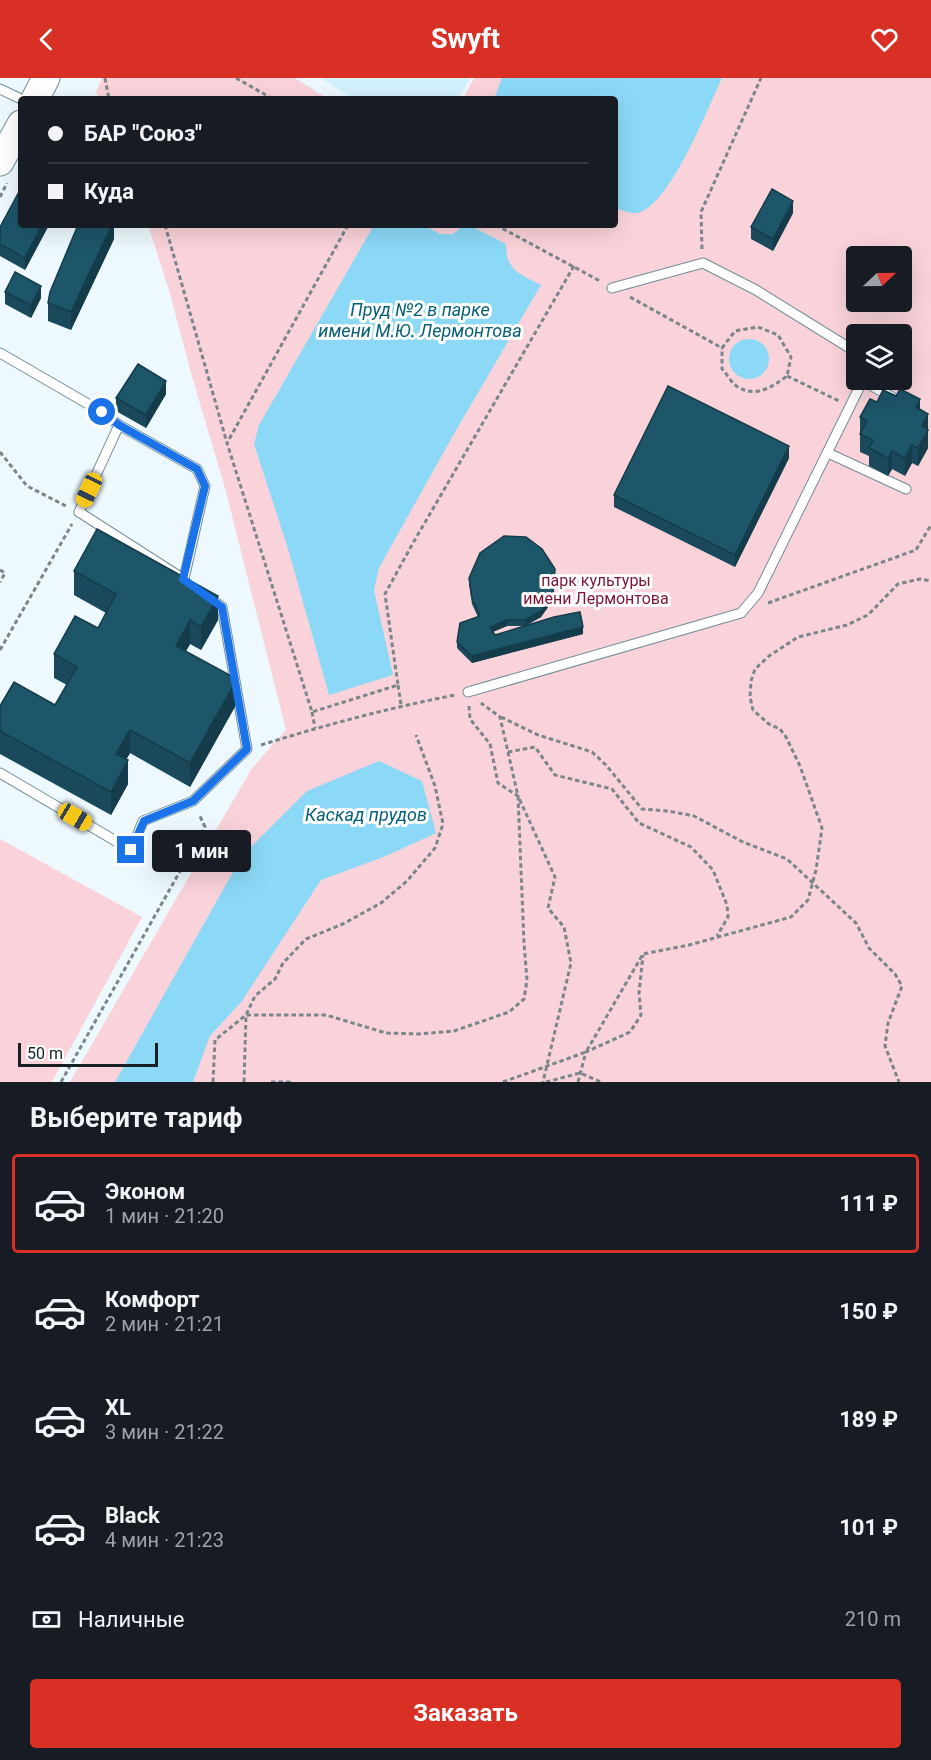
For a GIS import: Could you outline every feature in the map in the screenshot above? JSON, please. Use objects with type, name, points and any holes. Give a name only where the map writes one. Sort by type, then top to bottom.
[{"type":"main road","points":[[37,96],[46,78]]},
{"type":"main road","points":[[0,162],[18,129]]},
{"type":"lane","points":[[0,89],[18,98]]},
{"type":"lane","points":[[612,288],[703,263],[756,290],[846,346]]},
{"type":"lane","points":[[0,353],[197,469],[205,486],[191,585]]},
{"type":"lane","points":[[468,692],[741,613],[758,592],[858,390]]},
{"type":"lane","points":[[881,390],[902,402]]},
{"type":"lane","points":[[0,773],[131,850],[144,821],[193,801],[247,749],[222,607],[79,512],[119,425]]},
{"type":"lane","points":[[828,453],[906,489]]},
{"type":"path","points":[[105,78],[108,96]]},
{"type":"path","points":[[236,78],[268,96]]},
{"type":"path","points":[[703,263],[701,212],[761,78]]},
{"type":"path","points":[[166,228],[227,444],[312,712],[315,728]]},
{"type":"path","points":[[227,444],[346,228]]},
{"type":"path","points":[[502,228],[722,348]]},
{"type":"path","points":[[401,705],[385,594],[574,266]]},
{"type":"path","points":[[758,327],[778,335],[791,357],[787,376],[771,388],[757,392],[737,387],[722,369],[722,348],[735,331],[758,327]]},
{"type":"path","points":[[787,376],[850,406]]},
{"type":"path","points":[[0,452],[27,486],[79,512],[0,650]]},
{"type":"path","points":[[741,613],[916,550],[931,525]]},
{"type":"path","points":[[0,570],[5,573],[0,582]]},
{"type":"path","points":[[578,1082],[585,1052],[643,954],[792,917],[808,900],[822,828],[800,766],[786,737],[780,729],[769,724],[753,710],[750,697],[751,681],[755,669],[769,656],[798,637],[825,632],[868,615],[898,584],[920,579],[931,581]]},
{"type":"path","points":[[0,634],[7,638]]},
{"type":"path","points":[[312,712],[398,685]]},
{"type":"path","points":[[247,749],[401,705],[468,692],[500,717],[538,735],[592,752],[606,765],[642,809],[694,816],[743,842],[787,859],[856,923],[869,948],[895,974],[902,986],[888,1023],[885,1046],[899,1082]]},
{"type":"path","points":[[468,692],[470,719],[490,744],[498,783],[518,796],[555,877],[548,908],[564,927],[571,963],[544,1082],[580,1073],[601,1082]]},
{"type":"path","points":[[213,1082],[215,1040],[246,1015],[326,1015],[386,1033],[454,1032],[508,1012],[524,999],[527,980],[518,796],[500,717]]},
{"type":"path","points":[[244,1082],[246,1015],[255,996],[275,979],[283,963],[306,939],[343,924],[381,903],[407,881],[435,848],[443,824],[435,786],[416,735]]},
{"type":"path","points":[[508,752],[535,747],[553,774],[584,784],[612,789],[639,823],[691,847],[713,870],[727,905],[728,917],[716,937]]},
{"type":"path","points":[[61,1082],[205,827],[193,801]]},
{"type":"path","points":[[503,1082],[585,1052],[630,1032],[641,1015],[639,993],[643,954]]},
{"type":"path","points":[[271,1082],[292,1082]]},
{"type":"shaded area","points":[[321,78],[470,78],[460,96],[348,96]]},
{"type":"green space","points":[[102,78],[295,78],[323,96],[98,96],[96,92]]},
{"type":"green space","name":"парк культуры имени Лермонтова","points":[[474,78],[931,78],[931,1082],[70,1082],[252,768],[286,730],[225,488],[169,290],[149,228],[618,228],[618,96],[465,96]]},
{"type":"green space","points":[[0,839],[142,917],[52,1082],[0,1082]]},
{"type":"water","points":[[502,78],[722,78],[698,132],[675,175],[650,207],[637,213],[618,209],[618,96],[495,96]]},
{"type":"water","name":"Пруд №2 в парке имени М.Ю. Лермонтова","points":[[372,228],[429,228],[440,234],[453,234],[460,228],[475,228],[506,244],[512,266],[541,285],[379,568],[374,590],[393,675],[329,695],[289,552],[254,444],[259,425]]},
{"type":"water","points":[[749,339],[757,340],[763,345],[768,351],[768,367],[763,373],[757,378],[749,379],[741,378],[735,373],[730,367],[729,359],[730,351],[735,345],[741,340]]},
{"type":"water","name":"Каскад прудов","points":[[379,761],[422,781],[436,833],[386,856],[321,880],[242,1001],[210,1036],[193,1082],[115,1082],[242,856],[307,791]]},
{"type":"building","points":[[772,189],[793,201],[773,239],[751,227]]},
{"type":"building","points":[[18,194],[18,228],[40,228],[25,258],[0,244],[0,227]]},
{"type":"building","points":[[77,228],[111,228],[71,312],[48,303],[50,292]]},
{"type":"building","points":[[15,272],[41,286],[31,305],[5,292]]},
{"type":"building","points":[[138,364],[166,381],[146,415],[116,398]]},
{"type":"building","points":[[668,386],[789,446],[735,555],[614,495]]},
{"type":"building","points":[[883,390],[896,396],[899,390],[902,390],[920,399],[916,407],[928,414],[922,426],[928,430],[918,448],[912,445],[905,458],[892,451],[888,458],[869,448],[873,440],[860,434],[867,421],[860,417],[870,399],[877,402]]},
{"type":"building","points":[[97,529],[218,596],[201,627],[190,620],[176,646],[237,679],[190,763],[130,730],[116,754],[128,760],[111,792],[0,731],[0,706],[14,682],[55,705],[77,667],[54,654],[75,616],[98,628],[116,594],[74,571]]},
{"type":"building","points":[[504,536],[526,537],[542,549],[555,569],[553,594],[541,611],[525,620],[507,620],[490,627],[495,635],[554,617],[580,612],[583,627],[472,656],[457,642],[460,623],[480,616],[472,598],[469,578],[480,553]]},
{"type":"route","points":[[102,412],[119,425],[197,469],[205,486],[183,579],[222,607],[247,749],[193,801],[144,821],[131,850]]}]
